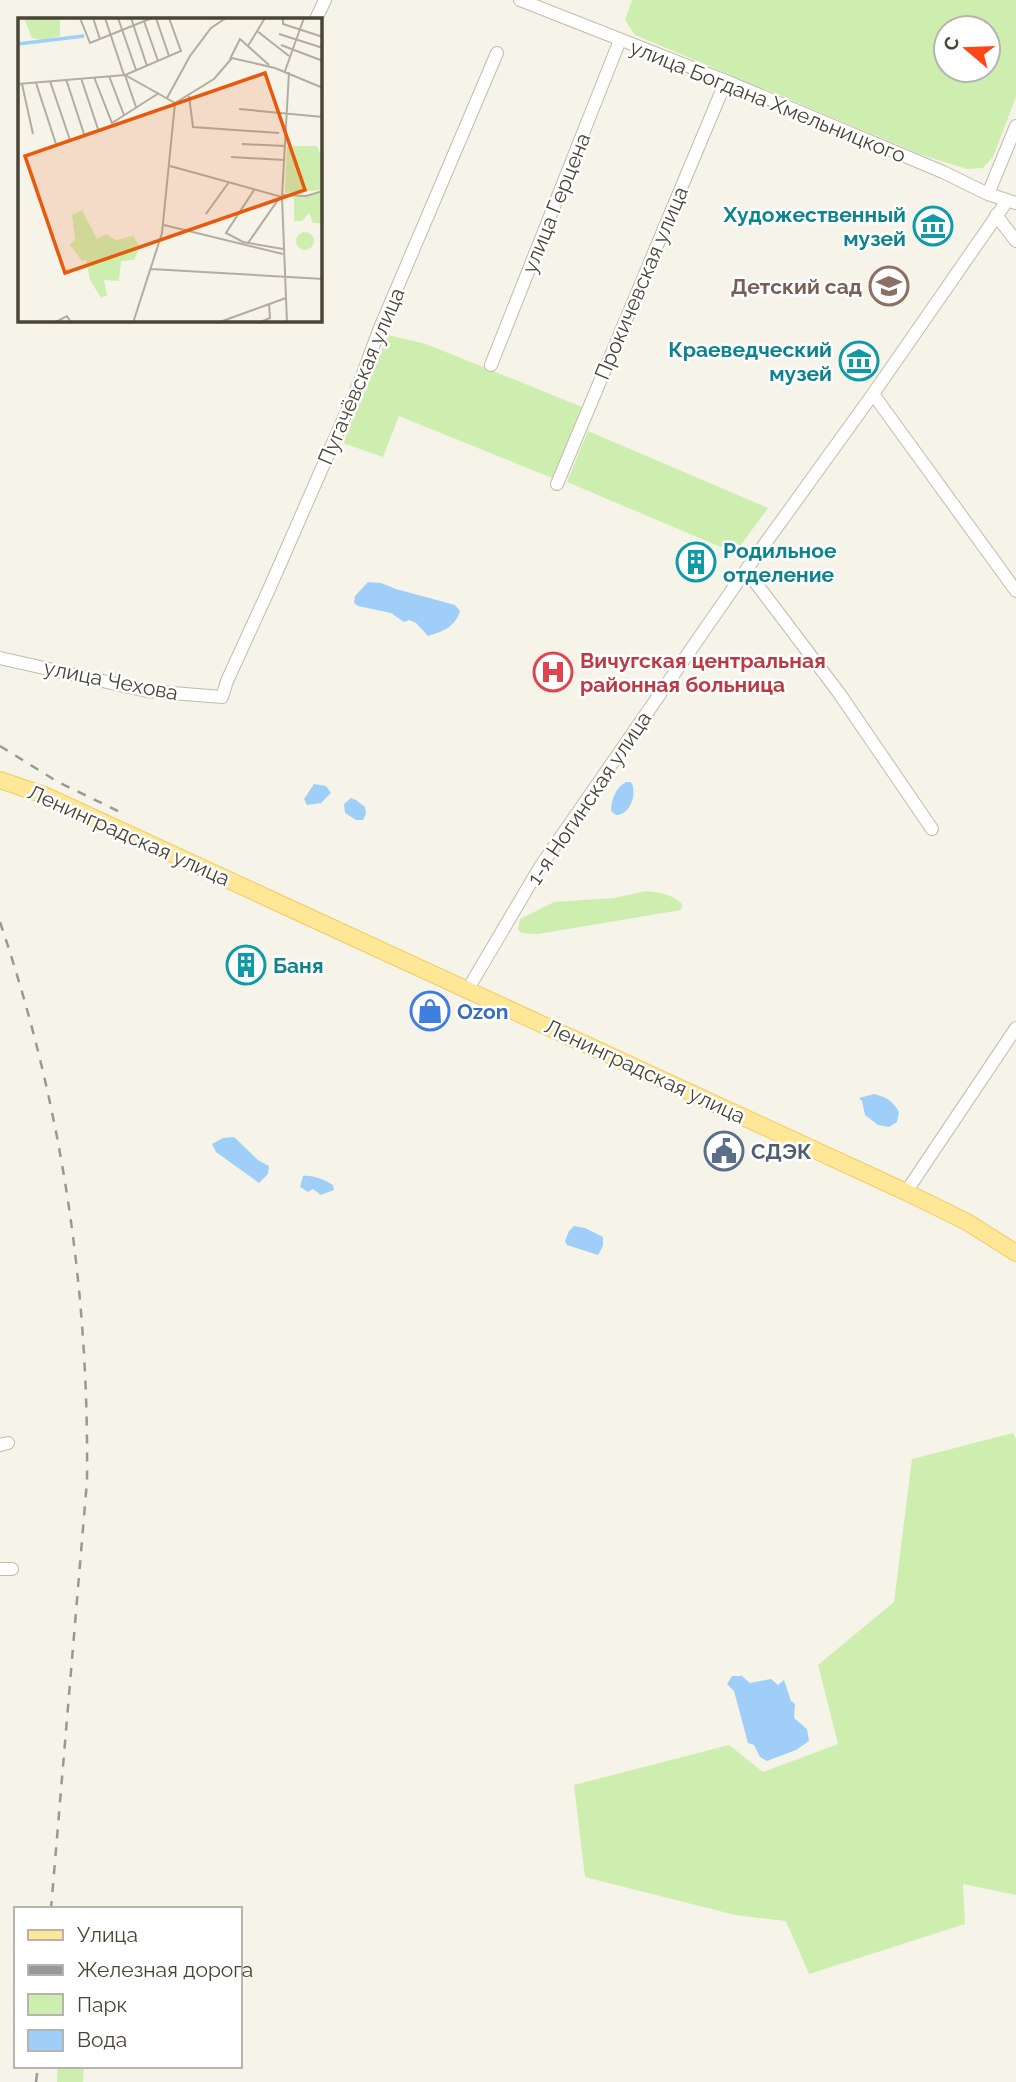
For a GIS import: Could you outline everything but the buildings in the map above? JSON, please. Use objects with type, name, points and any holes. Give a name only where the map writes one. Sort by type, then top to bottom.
[{"type":"main road","name":"Ленинградская улица","points":[[0,780],[44,795],[906,1192],[967,1222],[1016,1253]]},
{"type":"street","points":[[316,18],[325,0]]},
{"type":"street","name":"улица Богдана Хмельницкого","points":[[520,0],[726,81],[1011,202]]},
{"type":"street","name":"улица Герцена","points":[[491,365],[620,40]]},
{"type":"street","name":"Пугачёвская улица","points":[[222,697],[361,379],[380,328],[497,53]]},
{"type":"street","name":"Прокичевская улица","points":[[556,484],[726,81]]},
{"type":"street","points":[[988,194],[1016,126]]},
{"type":"street","name":"1-я Ногинская улица","points":[[468,989],[540,867],[996,215],[1011,202]]},
{"type":"street","points":[[996,215],[1016,241]]},
{"type":"street","points":[[873,394],[1016,592]]},
{"type":"street","points":[[746,570],[839,693],[932,829]]},
{"type":"street","name":"улица Чехова","points":[[0,658],[147,691],[222,697]]},
{"type":"street","points":[[906,1192],[1016,1028]]},
{"type":"green space","points":[[632,0],[1016,0],[1016,97],[993,157],[983,168],[967,169],[922,155],[635,35],[625,20]]},
{"type":"green space","points":[[388,335],[426,344],[582,407],[552,478],[399,416],[383,457],[343,443]]},
{"type":"green space","points":[[588,431],[768,508],[735,553],[567,482]]},
{"type":"green space","points":[[646,891],[675,898],[682,904],[681,910],[538,934],[521,933],[518,929],[520,919],[554,902],[614,898]]},
{"type":"green space","points":[[1013,1433],[1016,1439],[1016,1895],[963,1884],[965,1924],[809,1974],[786,1921],[735,1915],[585,1877],[574,1785],[729,1745],[763,1772],[838,1744],[818,1665],[894,1602],[912,1459]]},
{"type":"green space","points":[[58,2068],[84,2068],[83,2082],[57,2082]]},
{"type":"water","points":[[368,582],[381,583],[455,605],[460,611],[448,628],[428,636],[416,623],[409,620],[404,622],[391,613],[354,603],[355,596]]},
{"type":"water","points":[[631,782],[633,797],[629,807],[616,815],[611,811],[613,798],[619,787]]},
{"type":"water","points":[[314,784],[326,786],[331,793],[321,803],[307,805],[304,799]]},
{"type":"water","points":[[351,798],[365,807],[363,820],[356,820],[345,813],[344,804]]},
{"type":"water","points":[[874,1094],[889,1100],[899,1112],[897,1122],[889,1127],[878,1125],[865,1115],[859,1098]]},
{"type":"water","points":[[234,1137],[258,1160],[269,1166],[268,1174],[259,1183],[216,1152],[212,1144],[223,1138]]},
{"type":"water","points":[[303,1176],[326,1181],[333,1185],[334,1190],[321,1195],[313,1189],[308,1192],[300,1187]]},
{"type":"water","points":[[574,1226],[603,1237],[603,1246],[598,1255],[567,1245],[565,1241]]},
{"type":"water","points":[[732,1676],[742,1676],[750,1683],[771,1679],[778,1685],[784,1680],[791,1701],[795,1704],[794,1718],[807,1729],[809,1741],[796,1750],[767,1761],[760,1757],[754,1745],[748,1743],[734,1691],[727,1684]]},
{"type":"railway","points":[[0,746],[58,782],[122,813]]},
{"type":"railway","points":[[0,922],[22,991],[55,1128],[68,1198],[83,1338],[87,1481],[51,1907]]},
{"type":"railway","points":[[36,2082],[38,2068]]},
{"type":"place","name":"Художественный музей","points":[[933,226]]},
{"type":"place","name":"Детский сад","points":[[889,286]]},
{"type":"place","name":"Краеведческий музей","points":[[859,361]]},
{"type":"place","name":"Родильное отделение","points":[[696,562]]},
{"type":"place","name":"Вичугская центральная районная больница","points":[[553,672]]},
{"type":"place","name":"Баня","points":[[246,965]]},
{"type":"place","name":"Ozon","points":[[430,1011]]},
{"type":"place","name":"СДЭК","points":[[724,1151]]}]
